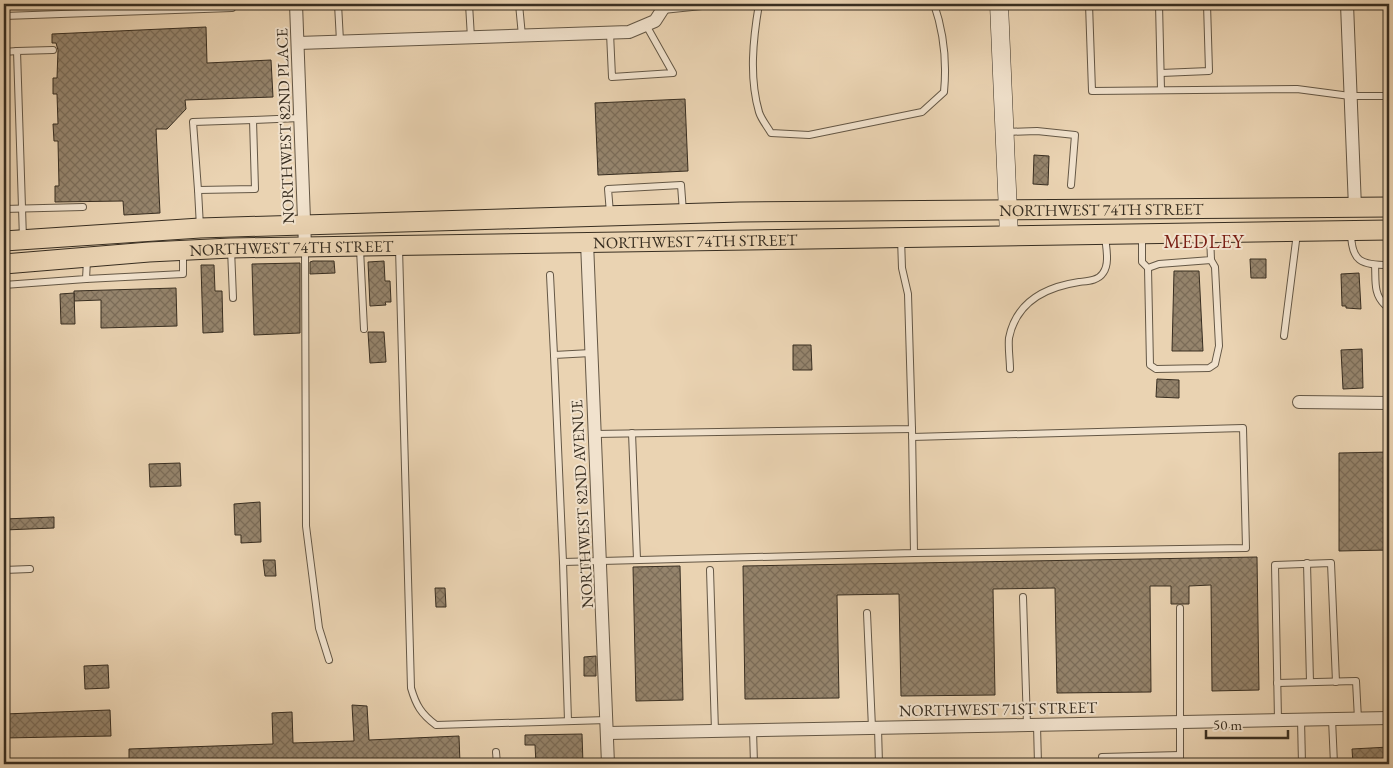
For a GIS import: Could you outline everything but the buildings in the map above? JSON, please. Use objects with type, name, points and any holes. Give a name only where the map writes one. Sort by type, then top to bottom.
[{"type":"main road","points":[[999,4],[1008,236]]},
{"type":"main road","name":"NORTHWEST 74TH STREET","points":[[4,241],[200,228],[683,213],[1007,208],[1245,209],[1389,207]]},
{"type":"main road","points":[[1210,233],[1225,217],[1245,209]]},
{"type":"main road","name":"NORTHWEST 74TH STREET","points":[[4,264],[183,250],[305,246],[1389,230]]},
{"type":"street","name":"NORTHWEST 82ND PLACE","points":[[296,4],[305,246]]},
{"type":"street","points":[[1346,4],[1355,208]]},
{"type":"street","points":[[298,43],[628,32],[657,15]]},
{"type":"street","name":"NORTHWEST 82ND AVENUE","points":[[587,242],[608,764]]},
{"type":"street","points":[[1299,402],[1389,403]]},
{"type":"street","name":"NORTHWEST 71ST STREET","points":[[607,726],[716,731],[1389,718]]},
{"type":"lane","points":[[4,16],[232,8],[232,4]]},
{"type":"lane","points":[[338,4],[340,41]]},
{"type":"lane","points":[[469,4],[471,38]]},
{"type":"lane","points":[[519,4],[522,36]]},
{"type":"lane","points":[[610,33],[612,77],[673,73],[657,15],[721,4]]},
{"type":"lane","points":[[759,4],[754,30],[753,72],[759,114],[771,133],[809,136],[922,112],[944,92],[947,64],[941,24],[934,4]]},
{"type":"lane","points":[[1089,4],[1092,91],[1297,89],[1350,96],[1389,96]]},
{"type":"lane","points":[[1159,4],[1161,90]]},
{"type":"lane","points":[[1161,72],[1209,71],[1207,4]]},
{"type":"lane","points":[[1387,4],[1389,140]]},
{"type":"lane","points":[[4,52],[53,50]]},
{"type":"lane","points":[[17,52],[23,240]]},
{"type":"lane","points":[[200,228],[193,122],[300,118]]},
{"type":"lane","points":[[198,190],[255,188],[253,120]]},
{"type":"lane","points":[[1004,132],[1037,131],[1075,135],[1071,185]]},
{"type":"lane","points":[[610,216],[608,188],[682,185],[683,213]]},
{"type":"lane","points":[[4,209],[83,207]]},
{"type":"lane","points":[[1351,230],[1351,247],[1354,256],[1368,265],[1389,265]]},
{"type":"lane","points":[[1284,336],[1297,246],[1297,231]]},
{"type":"lane","points":[[1142,234],[1142,262],[1148,268],[1150,365],[1156,370],[1209,368],[1215,364],[1219,346],[1215,267],[1210,260],[1210,233]]},
{"type":"lane","points":[[1010,369],[1010,338],[1025,307],[1038,294],[1054,287],[1094,280],[1102,276],[1106,267],[1105,235]]},
{"type":"lane","points":[[901,238],[902,268],[908,294],[914,552]]},
{"type":"lane","points":[[360,245],[364,329]]},
{"type":"lane","points":[[399,245],[411,688],[416,704],[423,715],[436,725],[568,721],[607,726]]},
{"type":"lane","points":[[305,246],[306,526],[319,628],[329,660]]},
{"type":"lane","points":[[231,248],[233,298]]},
{"type":"lane","points":[[4,285],[182,274],[183,250]]},
{"type":"lane","points":[[86,279],[87,257]]},
{"type":"lane","points":[[1148,268],[1159,264],[1210,260]]},
{"type":"lane","points":[[1375,265],[1376,292],[1379,300],[1385,305],[1389,305]]},
{"type":"lane","points":[[550,274],[568,721]]},
{"type":"lane","points":[[554,355],[591,353]]},
{"type":"lane","points":[[562,562],[914,552],[1246,548],[1243,428],[912,436]]},
{"type":"lane","points":[[595,434],[912,429]]},
{"type":"lane","points":[[632,433],[637,559]]},
{"type":"lane","points":[[1307,563],[1310,682]]},
{"type":"lane","points":[[1278,720],[1275,565],[1331,563],[1336,682]]},
{"type":"lane","points":[[4,570],[30,569]]},
{"type":"lane","points":[[710,570],[716,731]]},
{"type":"lane","points":[[1023,598],[1032,725],[1038,764]]},
{"type":"lane","points":[[1180,608],[1180,764]]},
{"type":"lane","points":[[867,613],[879,764]]},
{"type":"lane","points":[[1277,683],[1356,681],[1358,719]]},
{"type":"lane","points":[[1301,719],[1302,764]]},
{"type":"lane","points":[[1332,719],[1334,764]]},
{"type":"lane","points":[[753,730],[754,764]]},
{"type":"lane","points":[[496,752],[497,764]]},
{"type":"lane","points":[[1102,757],[1180,755]]},
{"type":"district","name":"MEDLEY","points":[[1204,241]]}]
